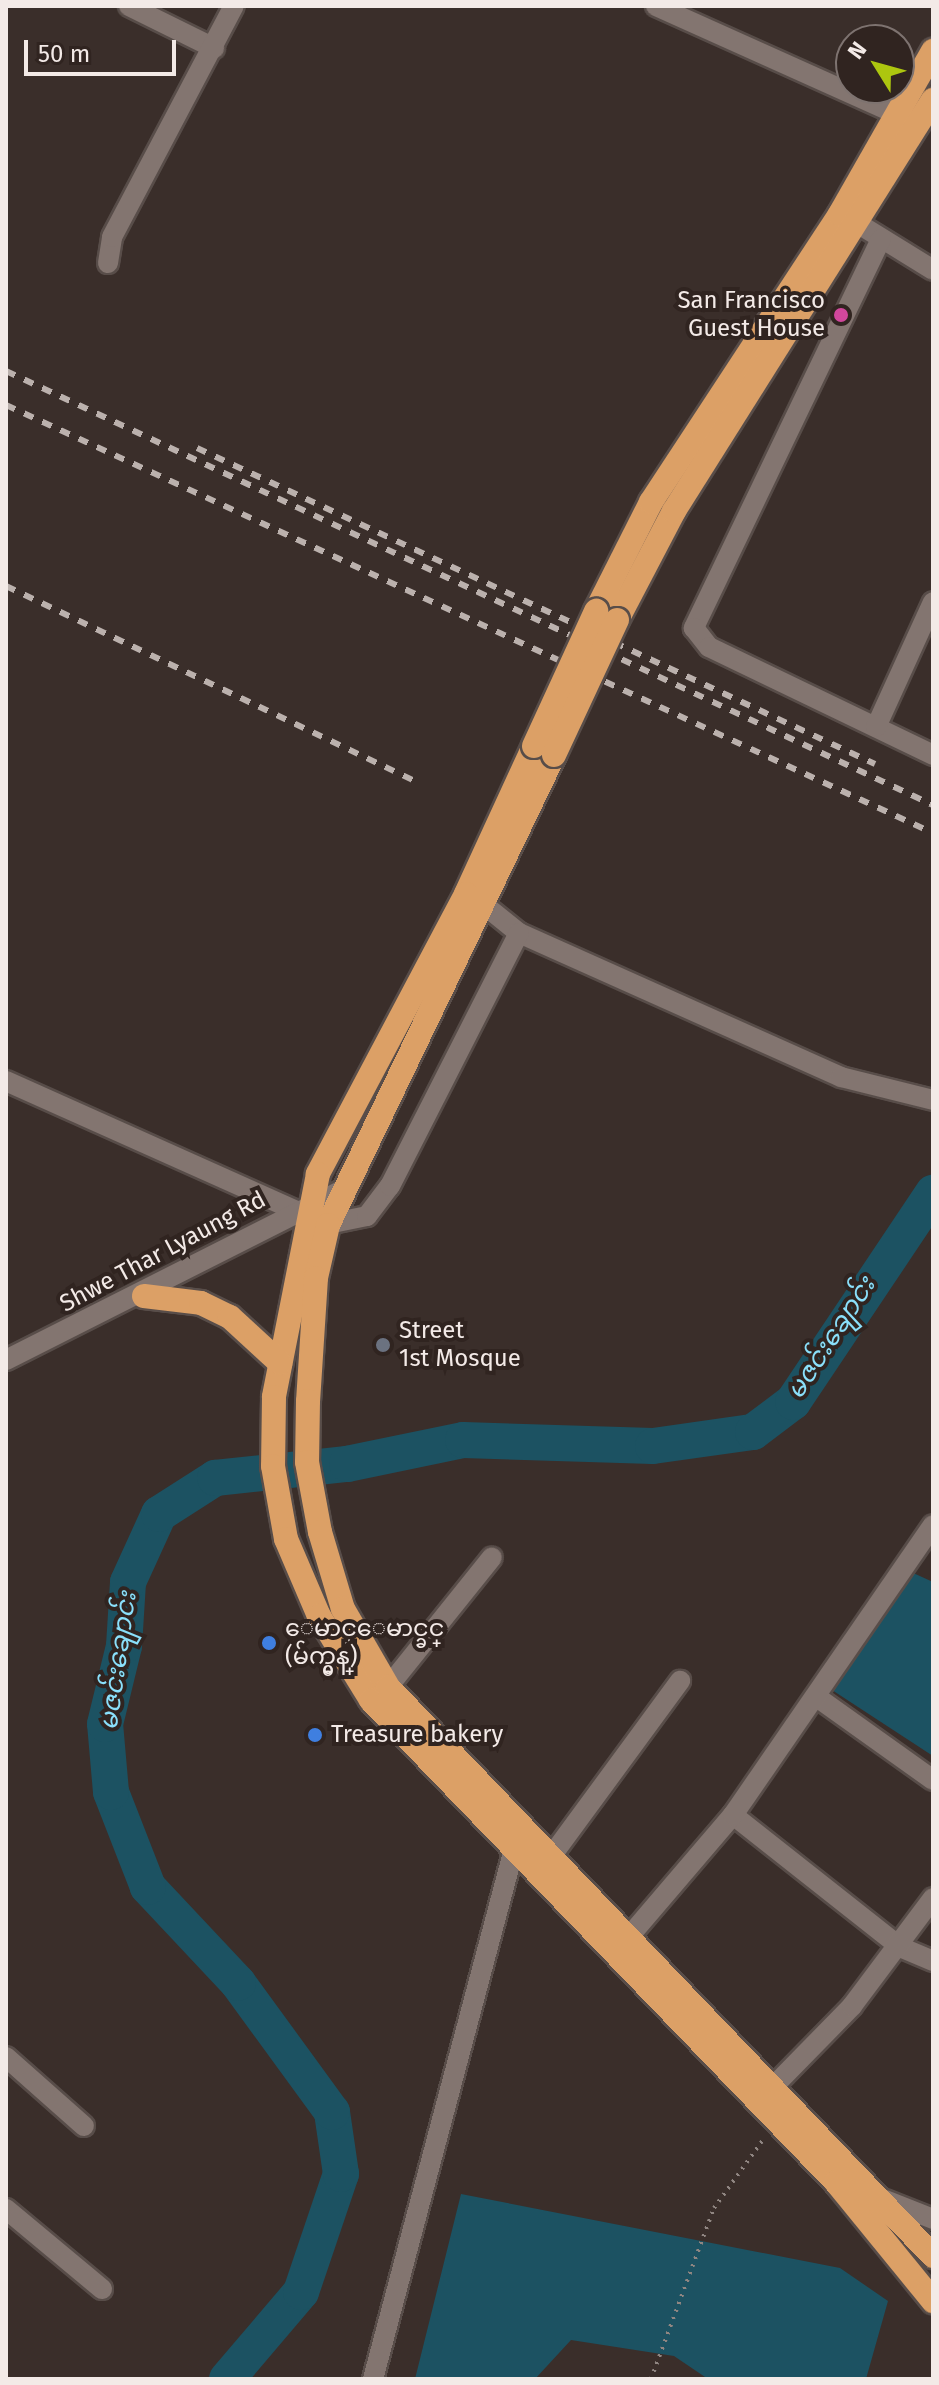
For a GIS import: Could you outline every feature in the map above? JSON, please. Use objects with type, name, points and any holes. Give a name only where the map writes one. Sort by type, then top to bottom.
[{"type":"highway","points":[[606,616],[857,223],[908,119],[933,51]]},
{"type":"highway","points":[[933,100],[908,119],[651,502],[606,616],[544,750],[310,1217],[280,1363],[273,1466],[286,1539],[319,1616],[371,1700],[513,1853],[764,2096],[885,2200],[933,2256]]},
{"type":"highway","points":[[310,1217],[342,1190],[483,904],[544,750]]},
{"type":"highway","points":[[310,1217],[316,1278],[307,1462],[320,1532],[343,1609],[388,1687],[627,1939],[764,2096],[775,2124],[836,2182],[933,2301]]},
{"type":"highway","points":[[144,1296],[210,1308],[280,1363]]},
{"type":"street","points":[[129,6],[214,48]]},
{"type":"street","points":[[108,263],[112,237],[234,6]]},
{"type":"street","points":[[656,6],[908,119]]},
{"type":"street","points":[[857,223],[933,270]]},
{"type":"street","points":[[881,239],[694,628],[709,647],[933,755]]},
{"type":"street","points":[[876,727],[933,602]]},
{"type":"street","points":[[483,904],[519,933],[841,1077],[933,1100]]},
{"type":"street","name":"Shwe Thar Lyaung Rd","points":[[6,1360],[310,1217],[367,1216],[390,1186],[519,933]]},
{"type":"street","points":[[6,1081],[310,1217]]},
{"type":"street","points":[[627,1939],[733,1815],[818,1698],[933,1525]]},
{"type":"street","points":[[388,1687],[492,1557]]},
{"type":"street","points":[[550,1858],[680,1681]]},
{"type":"street","points":[[818,1698],[933,1780]]},
{"type":"street","points":[[733,1815],[900,1947],[933,1961]]},
{"type":"street","points":[[373,2379],[513,1853]]},
{"type":"street","points":[[764,2096],[900,1947],[933,1898]]},
{"type":"street","points":[[6,2057],[84,2126]]},
{"type":"street","points":[[885,2200],[933,2219]]},
{"type":"street","points":[[6,2209],[102,2289]]},
{"type":"path","points":[[651,2379],[714,2208],[775,2124]]},
{"type":"water","points":[[911,1572],[933,1582],[933,1756],[832,1690]]},
{"type":"water","points":[[461,2194],[840,2268],[888,2301],[866,2379],[708,2379],[674,2356],[571,2340],[535,2379],[415,2379]]},
{"type":"waterway","name":"မဇင်းချောင်း","points":[[227,2379],[301,2292],[341,2174],[332,2112],[238,1983],[148,1887],[111,1792],[105,1724],[124,1646],[128,1582],[159,1514],[215,1478],[347,1464],[463,1440],[653,1446],[753,1432],[793,1402],[933,1193]]},
{"type":"railway","points":[[6,371],[933,805]]},
{"type":"railway","points":[[6,405],[933,833]]},
{"type":"railway","points":[[197,448],[875,764]]},
{"type":"railway","points":[[6,586],[414,781]]},
{"type":"place","name":"San Francisco Guest House","points":[[841,315]]},
{"type":"place","name":"Street 1st Mosque","points":[[383,1345]]},
{"type":"place","name":"ေမာင္ေမာင္ခင္ (မ်က္မွန္)","points":[[269,1643]]},
{"type":"place","name":"Treasure bakery","points":[[315,1735]]}]
